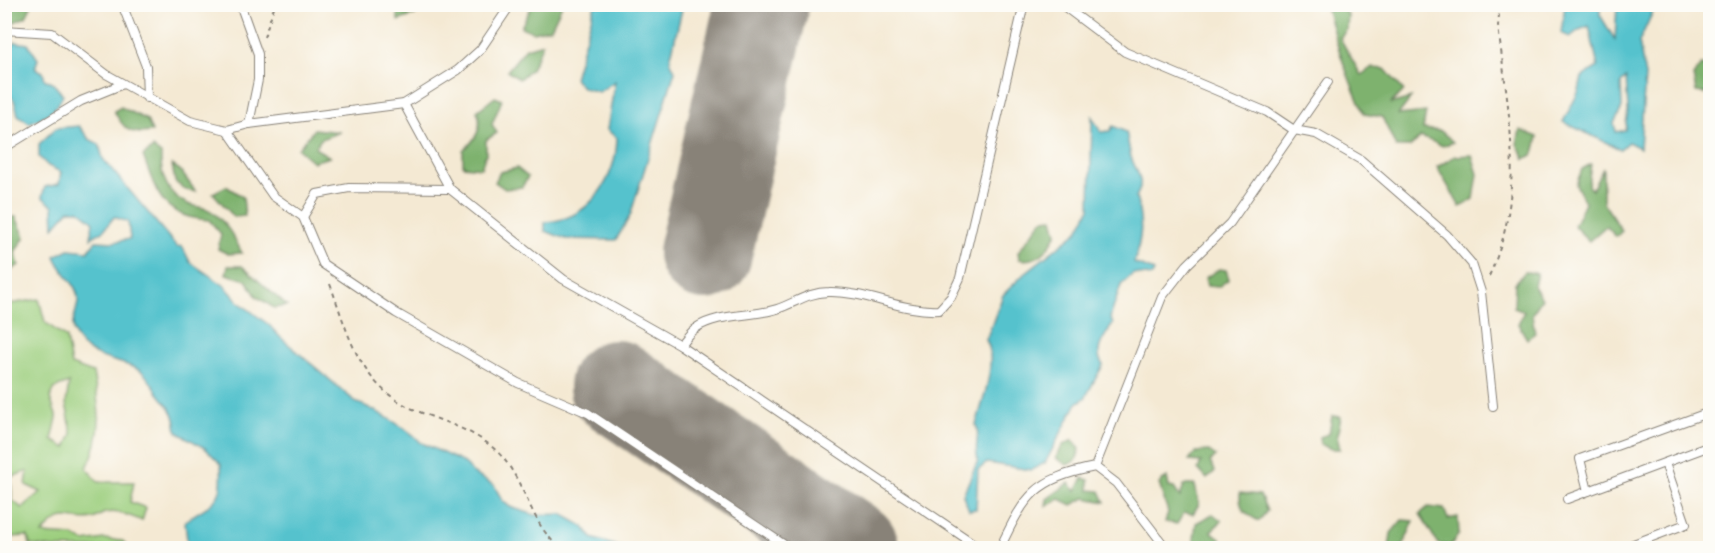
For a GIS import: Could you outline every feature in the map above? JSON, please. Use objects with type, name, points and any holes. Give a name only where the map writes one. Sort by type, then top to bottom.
[{"type":"lane","points":[[122,4],[146,66],[147,98]]},
{"type":"lane","points":[[240,4],[258,54],[258,80],[249,124]]},
{"type":"lane","points":[[4,30],[52,33],[123,84],[147,98],[190,121],[227,130],[249,124],[404,104],[458,70],[480,50],[512,4]]},
{"type":"lane","points":[[680,345],[696,328],[722,319],[756,315],[780,308],[806,295],[830,292],[862,296],[921,311],[939,310],[951,297],[960,278],[1024,4]]},
{"type":"lane","points":[[1061,4],[1125,52],[1267,112],[1294,130],[1316,134],[1361,160],[1448,235],[1472,264],[1481,292],[1493,406]]},
{"type":"lane","points":[[1095,467],[1162,297],[1187,265],[1230,223],[1328,82]]},
{"type":"lane","points":[[4,148],[81,101],[123,84]]},
{"type":"lane","points":[[404,104],[450,189],[563,279],[680,345],[980,549]]},
{"type":"lane","points":[[227,130],[273,196],[303,217],[323,264],[396,313],[507,377],[588,413],[789,549]]},
{"type":"lane","points":[[303,217],[317,194],[349,188],[450,189]]},
{"type":"lane","points":[[1588,491],[1580,459],[1710,412]]},
{"type":"lane","points":[[1567,499],[1710,446]]},
{"type":"lane","points":[[1623,549],[1686,524],[1665,463]]},
{"type":"lane","points":[[1000,549],[1017,511],[1036,488],[1067,472],[1095,467],[1116,483],[1166,549]]},
{"type":"path","points":[[258,54],[275,4]]},
{"type":"path","points":[[1481,292],[1499,255],[1514,185],[1498,26],[1500,4]]},
{"type":"path","points":[[323,264],[360,364],[381,390],[411,408],[469,431],[493,447],[517,477],[540,524],[558,549]]},
{"type":"green space","points":[[397,4],[426,5],[414,15],[398,21]]},
{"type":"green space","points":[[533,4],[562,4],[551,28],[533,32],[521,27]]},
{"type":"green space","points":[[4,5],[32,5],[26,17],[10,24],[5,21]]},
{"type":"green space","points":[[1339,5],[1348,15],[1347,29],[1340,38],[1361,75],[1371,68],[1385,69],[1404,91],[1390,104],[1411,98],[1398,115],[1426,112],[1423,129],[1441,131],[1453,142],[1443,146],[1421,137],[1410,147],[1396,147],[1382,117],[1364,114],[1334,34],[1326,7]]},
{"type":"green space","points":[[543,43],[531,69],[519,79],[507,71],[526,48]]},
{"type":"green space","points":[[1701,65],[1710,67],[1710,94],[1696,92],[1693,76]]},
{"type":"green space","points":[[495,97],[502,100],[492,124],[497,133],[486,140],[486,154],[481,168],[463,166],[463,150],[475,138],[479,128],[477,111]]},
{"type":"green space","points":[[121,107],[147,120],[152,132],[138,133],[128,130],[114,111]]},
{"type":"green space","points":[[314,129],[340,132],[321,139],[315,148],[330,157],[313,162],[298,149]]},
{"type":"green space","points":[[1520,130],[1538,137],[1534,154],[1525,159],[1517,144]]},
{"type":"green space","points":[[153,148],[161,154],[164,177],[170,190],[181,200],[209,210],[216,215],[229,230],[242,253],[228,254],[218,249],[221,234],[209,220],[181,214],[164,201],[153,182],[143,156]]},
{"type":"green space","points":[[1472,155],[1478,174],[1474,199],[1460,207],[1437,167],[1455,156]]},
{"type":"green space","points":[[1591,164],[1588,185],[1592,190],[1603,168],[1603,202],[1622,231],[1616,237],[1606,226],[1589,241],[1574,226],[1585,202],[1576,185],[1582,169]]},
{"type":"green space","points":[[172,165],[180,170],[196,192],[186,190],[175,182]]},
{"type":"green space","points":[[517,168],[528,177],[522,187],[505,189],[495,182],[500,172]]},
{"type":"green space","points":[[226,186],[243,197],[245,216],[234,217],[213,193]]},
{"type":"green space","points":[[4,217],[16,217],[25,237],[15,252],[19,265],[5,275]]},
{"type":"green space","points":[[1053,218],[1057,233],[1043,254],[1033,259],[1019,259],[1018,252],[1043,219]]},
{"type":"green space","points":[[228,266],[242,266],[287,306],[274,308],[257,297],[246,280],[226,274]]},
{"type":"green space","points":[[1219,269],[1226,270],[1229,279],[1218,287],[1207,286],[1205,278]]},
{"type":"green space","points":[[1525,272],[1537,273],[1534,286],[1542,299],[1532,314],[1535,333],[1527,339],[1518,324],[1524,311],[1514,307],[1515,283]]},
{"type":"green space","points":[[39,299],[45,322],[66,338],[71,365],[93,373],[99,421],[96,444],[87,468],[98,482],[134,482],[130,502],[146,508],[142,521],[114,512],[85,520],[62,518],[42,534],[73,536],[84,542],[104,539],[123,541],[128,548],[56,548],[30,545],[28,536],[11,537],[11,521],[5,522],[5,305]],"holes":[[[69,383],[66,403],[72,434],[66,448],[52,440],[57,418],[50,398],[55,388]],[[28,471],[26,485],[41,492],[22,508],[12,500],[11,477]]]},
{"type":"green space","points":[[1332,416],[1341,417],[1337,436],[1340,449],[1331,449],[1320,444],[1319,437],[1329,434]]},
{"type":"green space","points":[[1073,440],[1080,449],[1076,461],[1067,465],[1056,458],[1063,445]]},
{"type":"green space","points":[[1209,451],[1216,456],[1210,462],[1215,471],[1207,479],[1198,469],[1201,462],[1189,461],[1196,452]]},
{"type":"green space","points":[[1167,477],[1169,487],[1174,488],[1180,497],[1184,485],[1195,485],[1199,504],[1193,514],[1184,513],[1177,524],[1165,522],[1168,512],[1159,484]]},
{"type":"green space","points":[[1083,478],[1089,480],[1089,490],[1100,491],[1105,502],[1085,498],[1072,505],[1060,499],[1046,506],[1047,499],[1069,483],[1076,491]]},
{"type":"green space","points":[[1240,493],[1260,495],[1267,511],[1259,521],[1244,510]]},
{"type":"green space","points":[[1428,507],[1444,509],[1448,519],[1458,517],[1459,534],[1450,546],[1438,544],[1420,514]]},
{"type":"green space","points":[[1213,514],[1222,521],[1211,531],[1221,539],[1223,548],[1193,548],[1196,523]]},
{"type":"green space","points":[[1402,520],[1414,521],[1402,548],[1389,548],[1391,533]]},
{"type":"water","points":[[595,5],[683,5],[670,60],[675,71],[630,216],[616,240],[566,239],[545,231],[545,222],[561,220],[587,206],[597,195],[612,169],[617,138],[607,130],[615,81],[599,92],[583,88],[574,78]]},
{"type":"water","points":[[1565,5],[1600,5],[1600,15],[1615,40],[1617,5],[1656,5],[1639,42],[1645,76],[1640,148],[1628,142],[1620,149],[1563,122],[1579,91],[1582,77],[1598,67],[1589,26],[1570,37],[1561,33]],"holes":[[[1626,78],[1628,111],[1625,130],[1616,132],[1614,123],[1622,108],[1621,83]]]},
{"type":"water","points":[[15,42],[28,44],[38,59],[35,68],[43,72],[45,80],[51,81],[63,95],[50,112],[29,123],[18,115],[14,100],[5,90],[5,45],[9,51]]},
{"type":"water","points":[[1092,117],[1101,132],[1110,131],[1113,126],[1126,132],[1131,157],[1140,181],[1136,197],[1141,230],[1134,263],[1154,271],[1152,276],[1133,274],[1121,285],[1110,318],[1113,324],[1099,349],[1103,365],[1085,398],[1077,403],[1045,463],[1031,470],[987,463],[978,470],[976,509],[969,510],[963,495],[978,460],[976,425],[990,370],[989,348],[986,340],[1003,295],[1025,273],[1077,232],[1090,208]]},
{"type":"water","points":[[79,126],[89,139],[99,144],[103,159],[177,247],[182,246],[190,262],[225,286],[240,303],[269,325],[357,403],[391,420],[420,442],[466,464],[472,473],[494,485],[502,500],[510,507],[535,515],[562,514],[583,526],[592,538],[623,548],[194,548],[187,540],[185,521],[210,504],[219,494],[222,477],[221,464],[205,448],[177,432],[172,411],[144,373],[96,355],[81,344],[73,330],[78,304],[77,294],[55,256],[69,249],[88,251],[96,241],[114,242],[130,239],[128,222],[114,217],[103,231],[91,238],[93,221],[79,210],[69,210],[54,227],[53,206],[42,197],[45,187],[59,184],[61,172],[48,166],[39,157],[39,144],[56,128]]},
{"type":"runway","points":[[705,253],[762,4]]},
{"type":"runway","points":[[616,387],[852,548]]}]
